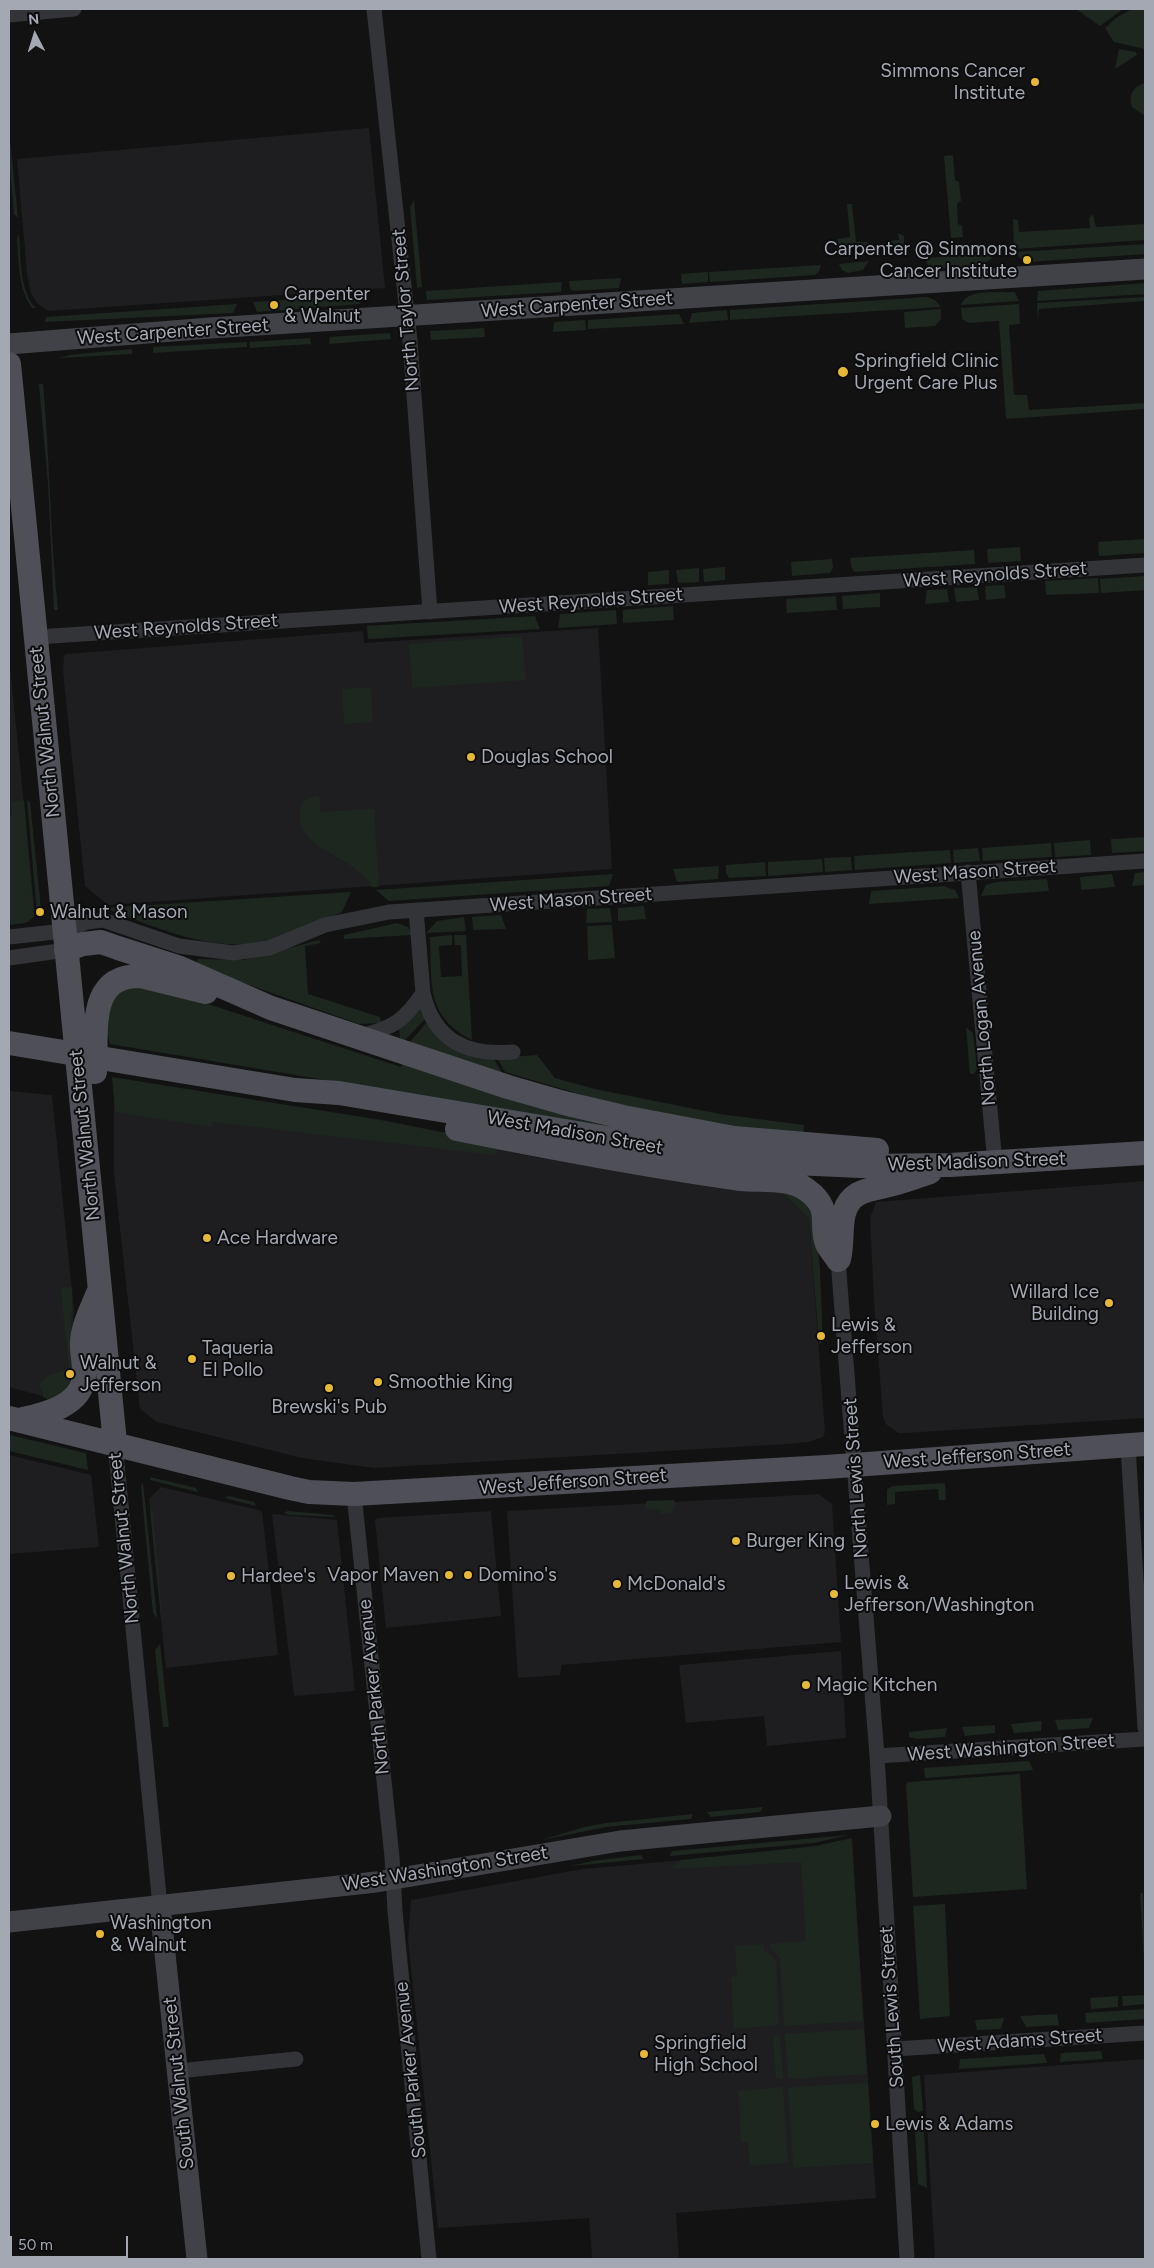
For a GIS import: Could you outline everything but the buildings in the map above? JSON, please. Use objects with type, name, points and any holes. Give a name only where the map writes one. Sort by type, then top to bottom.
[{"type":"main road","name":"North Walnut Street","points":[[9,364],[115,1443]]},
{"type":"main road","points":[[65,940],[83,944],[100,942],[180,968],[271,1008]]},
{"type":"main road","points":[[83,1113],[95,1072],[99,1000],[114,982],[130,976],[141,976],[271,1008],[359,1036],[508,1088],[623,1117],[734,1138],[853,1149],[920,1152],[950,1165]]},
{"type":"main road","name":"West Madison Street","points":[[9,1043],[295,1090],[339,1093],[684,1151],[771,1162],[860,1166],[950,1165],[1145,1153]]},
{"type":"main road","points":[[295,1090],[407,1118],[614,1160],[746,1179],[792,1183],[808,1190],[821,1204],[825,1218],[827,1244],[838,1260]]},
{"type":"main road","points":[[838,1260],[843,1244],[844,1213],[855,1195],[865,1189],[892,1185],[950,1165]]},
{"type":"main road","points":[[14,1419],[46,1414],[60,1408],[83,1385],[82,1340],[100,1286]]},
{"type":"main road","name":"West Jefferson Street","points":[[14,1419],[290,1488],[309,1492],[354,1494],[856,1465],[1137,1445]]},
{"type":"street","points":[[9,15],[74,9]]},
{"type":"street","name":"North Taylor Street","points":[[374,9],[407,316],[430,612]]},
{"type":"street","name":"West Carpenter Street","points":[[9,344],[407,316],[1145,269]]},
{"type":"street","name":"West Reynolds Street","points":[[36,637],[1145,565]]},
{"type":"street","name":"West Mason Street","points":[[9,958],[65,940],[87,922],[103,920],[179,946],[233,953],[269,948],[326,925],[389,912],[1145,861]]},
{"type":"street","name":"North Logan Avenue","points":[[968,872],[995,1163]]},
{"type":"street","points":[[416,910],[423,993],[426,1005],[436,1026],[452,1040],[473,1050],[496,1054],[513,1052]]},
{"type":"street","name":"West Mason Street","points":[[9,937],[65,940]]},
{"type":"street","points":[[359,1036],[392,1026],[411,1011],[423,993]]},
{"type":"street","name":"North Lewis Street","points":[[838,1260],[856,1465],[881,1816]]},
{"type":"street","name":"North Walnut Street","points":[[115,1443],[160,1906]]},
{"type":"street","points":[[1137,1445],[1145,1728]]},
{"type":"street","name":"North Parker Avenue","points":[[354,1494],[392,1858],[392,1880]]},
{"type":"street","name":"West Washington Street","points":[[877,1756],[1145,1738]]},
{"type":"street","name":"West Washington Street","points":[[9,1922],[392,1880],[620,1841],[881,1816]]},
{"type":"street","name":"South Lewis Street","points":[[881,1816],[907,2259]]},
{"type":"street","name":"South Parker Avenue","points":[[392,1880],[428,2259]]},
{"type":"street","name":"South Walnut Street","points":[[160,1906],[197,2259]]},
{"type":"street","name":"West Adams Street","points":[[895,2049],[1145,2033]]},
{"type":"street","points":[[178,2070],[296,2059]]},
{"type":"shaded area","points":[[1076,9],[1123,9],[1100,26]]},
{"type":"shaded area","points":[[1132,9],[1145,9],[1145,49],[1114,42],[1105,28],[1116,18]]},
{"type":"shaded area","points":[[1119,49],[1136,52],[1137,55],[1115,69]]},
{"type":"shaded area","points":[[1145,83],[1145,116],[1132,107],[1131,95],[1137,86]]},
{"type":"shaded area","points":[[369,128],[385,288],[48,311],[37,303],[31,293],[27,274],[17,159]]},
{"type":"shaded area","points":[[10,139],[18,218],[14,214],[9,160]]},
{"type":"shaded area","points":[[953,155],[955,180],[959,182],[961,201],[957,204],[958,224],[962,226],[963,237],[951,238],[944,156]]},
{"type":"shaded area","points":[[414,200],[422,287],[417,288],[410,207]]},
{"type":"shaded area","points":[[847,204],[852,204],[856,242],[867,242],[869,249],[864,250],[854,245],[845,252],[838,250],[838,239],[850,237]]},
{"type":"shaded area","points":[[1093,214],[1096,227],[1145,224],[1145,240],[1014,249],[1013,219],[1018,220],[1019,232],[1090,228],[1089,218]]},
{"type":"shaded area","points":[[898,233],[904,236],[904,244],[886,247],[886,241],[899,240]]},
{"type":"shaded area","points":[[19,234],[26,293],[36,308],[32,308],[27,300],[22,284],[17,239]]},
{"type":"shaded area","points":[[1145,244],[1145,254],[1029,262],[1022,261],[1016,252]]},
{"type":"shaded area","points":[[995,254],[983,264],[966,267],[930,268],[924,258]]},
{"type":"shaded area","points":[[869,261],[863,270],[848,273],[842,270],[839,264]]},
{"type":"shaded area","points":[[821,265],[819,272],[815,275],[710,282],[709,272]]},
{"type":"shaded area","points":[[708,272],[708,282],[682,284],[681,274]]},
{"type":"shaded area","points":[[621,278],[619,288],[573,291],[570,289],[569,281]]},
{"type":"shaded area","points":[[562,282],[561,292],[427,300],[426,291]]},
{"type":"shaded area","points":[[1145,283],[1145,294],[1037,301],[1038,291]]},
{"type":"shaded area","points":[[984,292],[1015,292],[1019,301],[961,305],[970,296]]},
{"type":"shaded area","points":[[359,295],[360,304],[257,312],[253,302]]},
{"type":"shaded area","points":[[927,297],[935,300],[941,307],[730,320],[730,310]]},
{"type":"shaded area","points":[[1145,297],[1145,301],[1039,309],[1038,321],[1037,303]]},
{"type":"shaded area","points":[[237,304],[233,313],[45,322],[46,317]]},
{"type":"shaded area","points":[[1019,304],[1020,324],[1009,325],[1014,395],[1027,395],[1029,410],[1145,403],[1145,409],[1006,419],[999,321],[969,323],[962,319],[961,308]]},
{"type":"shaded area","points":[[941,309],[941,319],[935,326],[905,328],[904,312]]},
{"type":"shaded area","points":[[727,310],[728,320],[689,323],[692,313]]},
{"type":"shaded area","points":[[679,314],[684,324],[588,329],[588,320]]},
{"type":"shaded area","points":[[585,320],[586,330],[553,332],[554,322]]},
{"type":"shaded area","points":[[484,328],[485,337],[431,340],[430,331]]},
{"type":"shaded area","points":[[390,333],[391,339],[329,344],[330,337]]},
{"type":"shaded area","points":[[310,338],[311,344],[250,348],[249,342]]},
{"type":"shaded area","points":[[247,342],[247,347],[153,353],[153,347]]},
{"type":"shaded area","points":[[132,349],[132,354],[59,358],[69,355]]},
{"type":"shaded area","points":[[39,384],[43,384],[58,610],[54,610],[48,484]]},
{"type":"shaded area","points":[[1145,539],[1145,553],[1099,556],[1098,542]]},
{"type":"shaded area","points":[[1020,547],[1021,561],[988,563],[987,549]]},
{"type":"shaded area","points":[[974,550],[975,564],[854,572],[850,558]]},
{"type":"shaded area","points":[[832,559],[833,568],[830,573],[792,576],[791,562]]},
{"type":"shaded area","points":[[725,567],[725,580],[704,582],[703,569]]},
{"type":"shaded area","points":[[699,568],[699,582],[678,583],[676,570]]},
{"type":"shaded area","points":[[669,570],[669,584],[648,585],[648,572]]},
{"type":"shaded area","points":[[1145,576],[1145,590],[1101,593],[1100,579]]},
{"type":"shaded area","points":[[1098,578],[1099,593],[1046,595],[1045,581]]},
{"type":"shaded area","points":[[1004,585],[1006,598],[986,600],[985,586]]},
{"type":"shaded area","points":[[977,587],[979,600],[956,602],[954,588]]},
{"type":"shaded area","points":[[947,589],[949,602],[925,604],[927,590]]},
{"type":"shaded area","points":[[880,593],[880,607],[843,609],[842,596]]},
{"type":"shaded area","points":[[836,596],[837,610],[787,613],[786,599]]},
{"type":"shaded area","points":[[673,606],[674,620],[623,623],[623,610]]},
{"type":"shaded area","points":[[616,610],[617,624],[558,628],[560,614]]},
{"type":"shaded area","points":[[535,616],[540,629],[368,639],[367,626]]},
{"type":"shaded area","points":[[598,628],[612,869],[108,905],[85,886],[63,671],[64,656],[66,654],[363,631],[364,643]]},
{"type":"shaded area","points":[[522,636],[526,680],[412,688],[409,644]]},
{"type":"shaded area","points":[[9,657],[35,914],[29,922],[9,925]]},
{"type":"shaded area","points":[[371,687],[373,722],[344,724],[342,689]]},
{"type":"shaded area","points":[[319,796],[321,812],[374,809],[379,887],[372,887],[352,867],[315,843],[306,834],[300,823],[302,803],[306,799]]},
{"type":"shaded area","points":[[24,800],[34,917],[25,923],[9,925],[9,816],[12,816],[11,802]]},
{"type":"shaded area","points":[[27,800],[30,802],[41,909],[37,913]]},
{"type":"shaded area","points":[[1145,837],[1145,851],[1112,853],[1111,839]]},
{"type":"shaded area","points":[[1090,840],[1091,855],[1055,857],[1054,843]]},
{"type":"shaded area","points":[[1051,843],[1052,857],[983,861],[982,848]]},
{"type":"shaded area","points":[[978,848],[980,861],[954,863],[953,850]]},
{"type":"shaded area","points":[[950,850],[951,863],[855,870],[854,856],[913,852],[914,854],[914,852]]},
{"type":"shaded area","points":[[851,857],[852,870],[825,872],[824,858]]},
{"type":"shaded area","points":[[822,859],[823,872],[768,876],[768,862]]},
{"type":"shaded area","points":[[765,862],[766,876],[729,878],[726,873],[726,865]]},
{"type":"shaded area","points":[[719,866],[718,879],[677,882],[673,869]]},
{"type":"shaded area","points":[[1145,872],[1145,885],[1132,886],[1135,873]]},
{"type":"shaded area","points":[[613,874],[609,886],[389,901],[376,890]]},
{"type":"shaded area","points":[[1112,874],[1115,887],[1081,890],[1080,877]]},
{"type":"shaded area","points":[[1047,879],[1049,891],[981,896],[986,885],[996,882]]},
{"type":"shaded area","points":[[944,886],[955,890],[959,898],[869,904],[871,891]]},
{"type":"shaded area","points":[[351,892],[342,912],[289,936],[249,944],[207,942],[186,937],[104,908]]},
{"type":"shaded area","points":[[644,906],[646,919],[618,921],[618,908]]},
{"type":"shaded area","points":[[610,908],[612,922],[586,923],[587,909]]},
{"type":"shaded area","points":[[501,915],[506,929],[473,930],[472,917]]},
{"type":"shaded area","points":[[464,917],[466,931],[426,933],[437,921]]},
{"type":"shaded area","points":[[397,923],[408,927],[412,935],[344,939],[344,935]]},
{"type":"shaded area","points":[[612,925],[615,958],[588,960],[587,926]]},
{"type":"shaded area","points":[[452,935],[452,945],[439,946],[441,977],[462,976],[461,945],[455,945],[454,935],[466,935],[472,1040],[457,1031],[446,1020],[434,997],[430,937]]},
{"type":"shaded area","points":[[319,940],[321,943],[305,946],[308,994],[380,1017],[381,1023],[359,1024],[196,966],[198,959],[244,960]]},
{"type":"shaded area","points":[[135,987],[165,990],[401,1067],[402,1064],[690,1141],[110,1044],[107,1023],[111,1002],[120,992]]},
{"type":"shaded area","points":[[419,1009],[425,1019],[405,1040],[400,1038],[399,1029]]},
{"type":"shaded area","points":[[427,1022],[494,1059],[503,1074],[410,1042]]},
{"type":"shaded area","points":[[966,1027],[973,1033],[977,1069],[974,1074],[970,1074]]},
{"type":"shaded area","points":[[537,1055],[555,1078],[595,1089],[720,1114],[804,1125],[803,1135],[741,1128],[610,1103],[505,1072],[497,1058]]},
{"type":"shaded area","points":[[112,1077],[381,1120],[623,1168],[802,1196],[815,1218],[820,1270],[823,1342],[819,1344],[809,1218],[782,1193],[681,1182],[497,1150],[495,1155],[212,1122],[211,1127],[115,1112]]},
{"type":"shaded area","points":[[9,1091],[52,1095],[74,1311],[68,1383],[61,1392],[48,1399],[9,1387]]},
{"type":"shaded area","points":[[114,1100],[496,1150],[681,1182],[782,1193],[809,1218],[825,1432],[823,1437],[808,1442],[787,1444],[374,1468],[302,1458],[157,1422],[140,1409],[114,1174]]},
{"type":"shaded area","points":[[1145,1181],[1145,1418],[905,1433],[898,1433],[886,1424],[883,1417],[874,1302],[870,1218],[876,1202]]},
{"type":"shaded area","points":[[72,1287],[72,1374],[66,1389],[48,1399],[43,1397],[43,1392],[39,1387],[41,1382],[48,1376],[69,1368],[61,1292],[63,1288]]},
{"type":"shaded area","points":[[10,1435],[86,1453],[88,1470],[9,1451]]},
{"type":"shaded area","points":[[9,1455],[91,1475],[99,1547],[9,1554]]},
{"type":"shaded area","points":[[150,1477],[196,1488],[198,1492],[150,1480]]},
{"type":"shaded area","points":[[143,1482],[157,1618],[153,1613],[141,1486]]},
{"type":"shaded area","points":[[945,1483],[946,1500],[939,1500],[938,1489],[895,1492],[895,1504],[887,1505],[887,1489],[893,1486]]},
{"type":"shaded area","points":[[161,1487],[262,1511],[278,1655],[166,1668],[149,1499]]},
{"type":"shaded area","points":[[819,1494],[832,1504],[841,1642],[562,1665],[560,1675],[518,1678],[507,1511]]},
{"type":"shaded area","points":[[229,1496],[254,1502],[256,1506],[224,1498]]},
{"type":"shaded area","points":[[674,1500],[675,1505],[671,1513],[661,1514],[660,1509],[646,1510],[646,1501]]},
{"type":"shaded area","points":[[150,1511],[153,1511],[162,1618],[161,1618]]},
{"type":"shaded area","points":[[288,1511],[333,1515],[336,1517],[283,1513]]},
{"type":"shaded area","points":[[491,1511],[501,1616],[386,1628],[375,1520],[378,1518]]},
{"type":"shaded area","points":[[272,1514],[337,1520],[355,1691],[294,1696]]},
{"type":"shaded area","points":[[160,1644],[169,1727],[163,1727],[155,1650]]},
{"type":"shaded area","points":[[841,1651],[846,1738],[767,1746],[764,1716],[686,1723],[679,1665]]},
{"type":"shaded area","points":[[1093,1718],[1089,1728],[1058,1730],[1055,1720]]},
{"type":"shaded area","points":[[1042,1721],[1041,1731],[1014,1733],[1011,1724]]},
{"type":"shaded area","points":[[995,1725],[995,1733],[965,1736],[962,1727]]},
{"type":"shaded area","points":[[947,1728],[945,1737],[917,1739],[909,1737],[909,1732]]},
{"type":"shaded area","points":[[1029,1761],[1033,1770],[925,1778],[924,1768]]},
{"type":"shaded area","points":[[1020,1774],[1027,1889],[913,1897],[906,1785],[908,1782]]},
{"type":"shaded area","points":[[763,1807],[760,1812],[711,1817],[707,1812]]},
{"type":"shaded area","points":[[693,1814],[691,1819],[606,1827],[542,1840],[584,1827],[606,1823]]},
{"type":"shaded area","points":[[849,1835],[814,1843],[670,1856],[672,1851]]},
{"type":"shaded area","points":[[852,1838],[863,2021],[784,2026],[780,1958],[770,1948],[769,1944],[806,1941],[801,1862],[672,1869],[681,1860],[816,1846]]},
{"type":"shaded area","points":[[852,1845],[876,2198],[676,2213],[679,2259],[592,2259],[589,2218],[438,2228],[408,1939],[411,1900],[583,1869]]},
{"type":"shaded area","points":[[641,1855],[644,1859],[571,1866],[592,1861]]},
{"type":"shaded area","points":[[1140,1893],[1143,1893],[1145,1979]]},
{"type":"shaded area","points":[[945,1904],[950,2016],[920,2019],[913,1906]]},
{"type":"shaded area","points":[[764,1944],[764,1950],[776,1960],[779,2025],[734,2029],[731,1977],[737,1976],[735,1946]]},
{"type":"shaded area","points":[[1145,1995],[1145,2004],[1123,2006],[1122,1996]]},
{"type":"shaded area","points":[[1118,1996],[1118,2007],[1091,2009],[1090,1998]]},
{"type":"shaded area","points":[[1145,2009],[1145,2019],[1086,2023],[1085,2013]]},
{"type":"shaded area","points":[[1057,2014],[1059,2025],[1026,2027],[1020,2016]]},
{"type":"shaded area","points":[[1004,2018],[1001,2029],[977,2030],[975,2020]]},
{"type":"shaded area","points":[[864,2029],[867,2074],[788,2079],[785,2034]]},
{"type":"shaded area","points":[[780,2036],[783,2078],[776,2078],[773,2037]]},
{"type":"shaded area","points":[[1101,2051],[1103,2059],[1060,2062],[1061,2053]]},
{"type":"shaded area","points":[[1044,2054],[1047,2063],[959,2069],[960,2059]]},
{"type":"shaded area","points":[[1145,2059],[1145,2259],[935,2259],[924,2075]]},
{"type":"shaded area","points":[[920,2075],[923,2111],[918,2112],[914,2109],[912,2077]]},
{"type":"shaded area","points":[[868,2083],[873,2163],[793,2168],[788,2087]]},
{"type":"shaded area","points":[[783,2087],[788,2163],[750,2166],[748,2141],[741,2142],[738,2091]]},
{"type":"shaded area","points":[[924,2130],[927,2188],[918,2184],[915,2131]]},
{"type":"place","name":"Simmons Cancer Institute","points":[[1035,82]]},
{"type":"place","name":"Carpenter @ Simmons Cancer Institute","points":[[1027,260]]},
{"type":"place","name":"Carpenter & Walnut","points":[[274,305]]},
{"type":"place","name":"Springfield Clinic Urgent Care Plus","points":[[843,372]]},
{"type":"place","name":"Douglas School","points":[[471,757]]},
{"type":"place","name":"Walnut & Mason","points":[[40,912]]},
{"type":"place","name":"Ace Hardware","points":[[207,1238]]},
{"type":"place","name":"Willard Ice Building","points":[[1109,1303]]},
{"type":"place","name":"Lewis & Jefferson","points":[[821,1336]]},
{"type":"place","name":"Taqueria El Pollo","points":[[192,1359]]},
{"type":"place","name":"Walnut & Jefferson","points":[[70,1374]]},
{"type":"place","name":"Smoothie King","points":[[378,1382]]},
{"type":"place","name":"Brewski's Pub","points":[[329,1388]]},
{"type":"place","name":"Burger King","points":[[736,1541]]},
{"type":"place","name":"Vapor Maven","points":[[449,1575]]},
{"type":"place","name":"Domino's","points":[[468,1575]]},
{"type":"place","name":"Hardee's","points":[[231,1576]]},
{"type":"place","name":"McDonald's","points":[[617,1584]]},
{"type":"place","name":"Lewis & Jefferson/Washington","points":[[834,1594]]},
{"type":"place","name":"Magic Kitchen","points":[[806,1685]]},
{"type":"place","name":"Washington & Walnut","points":[[100,1934]]},
{"type":"place","name":"Springfield High School","points":[[644,2054]]},
{"type":"place","name":"Lewis & Adams","points":[[875,2124]]}]
